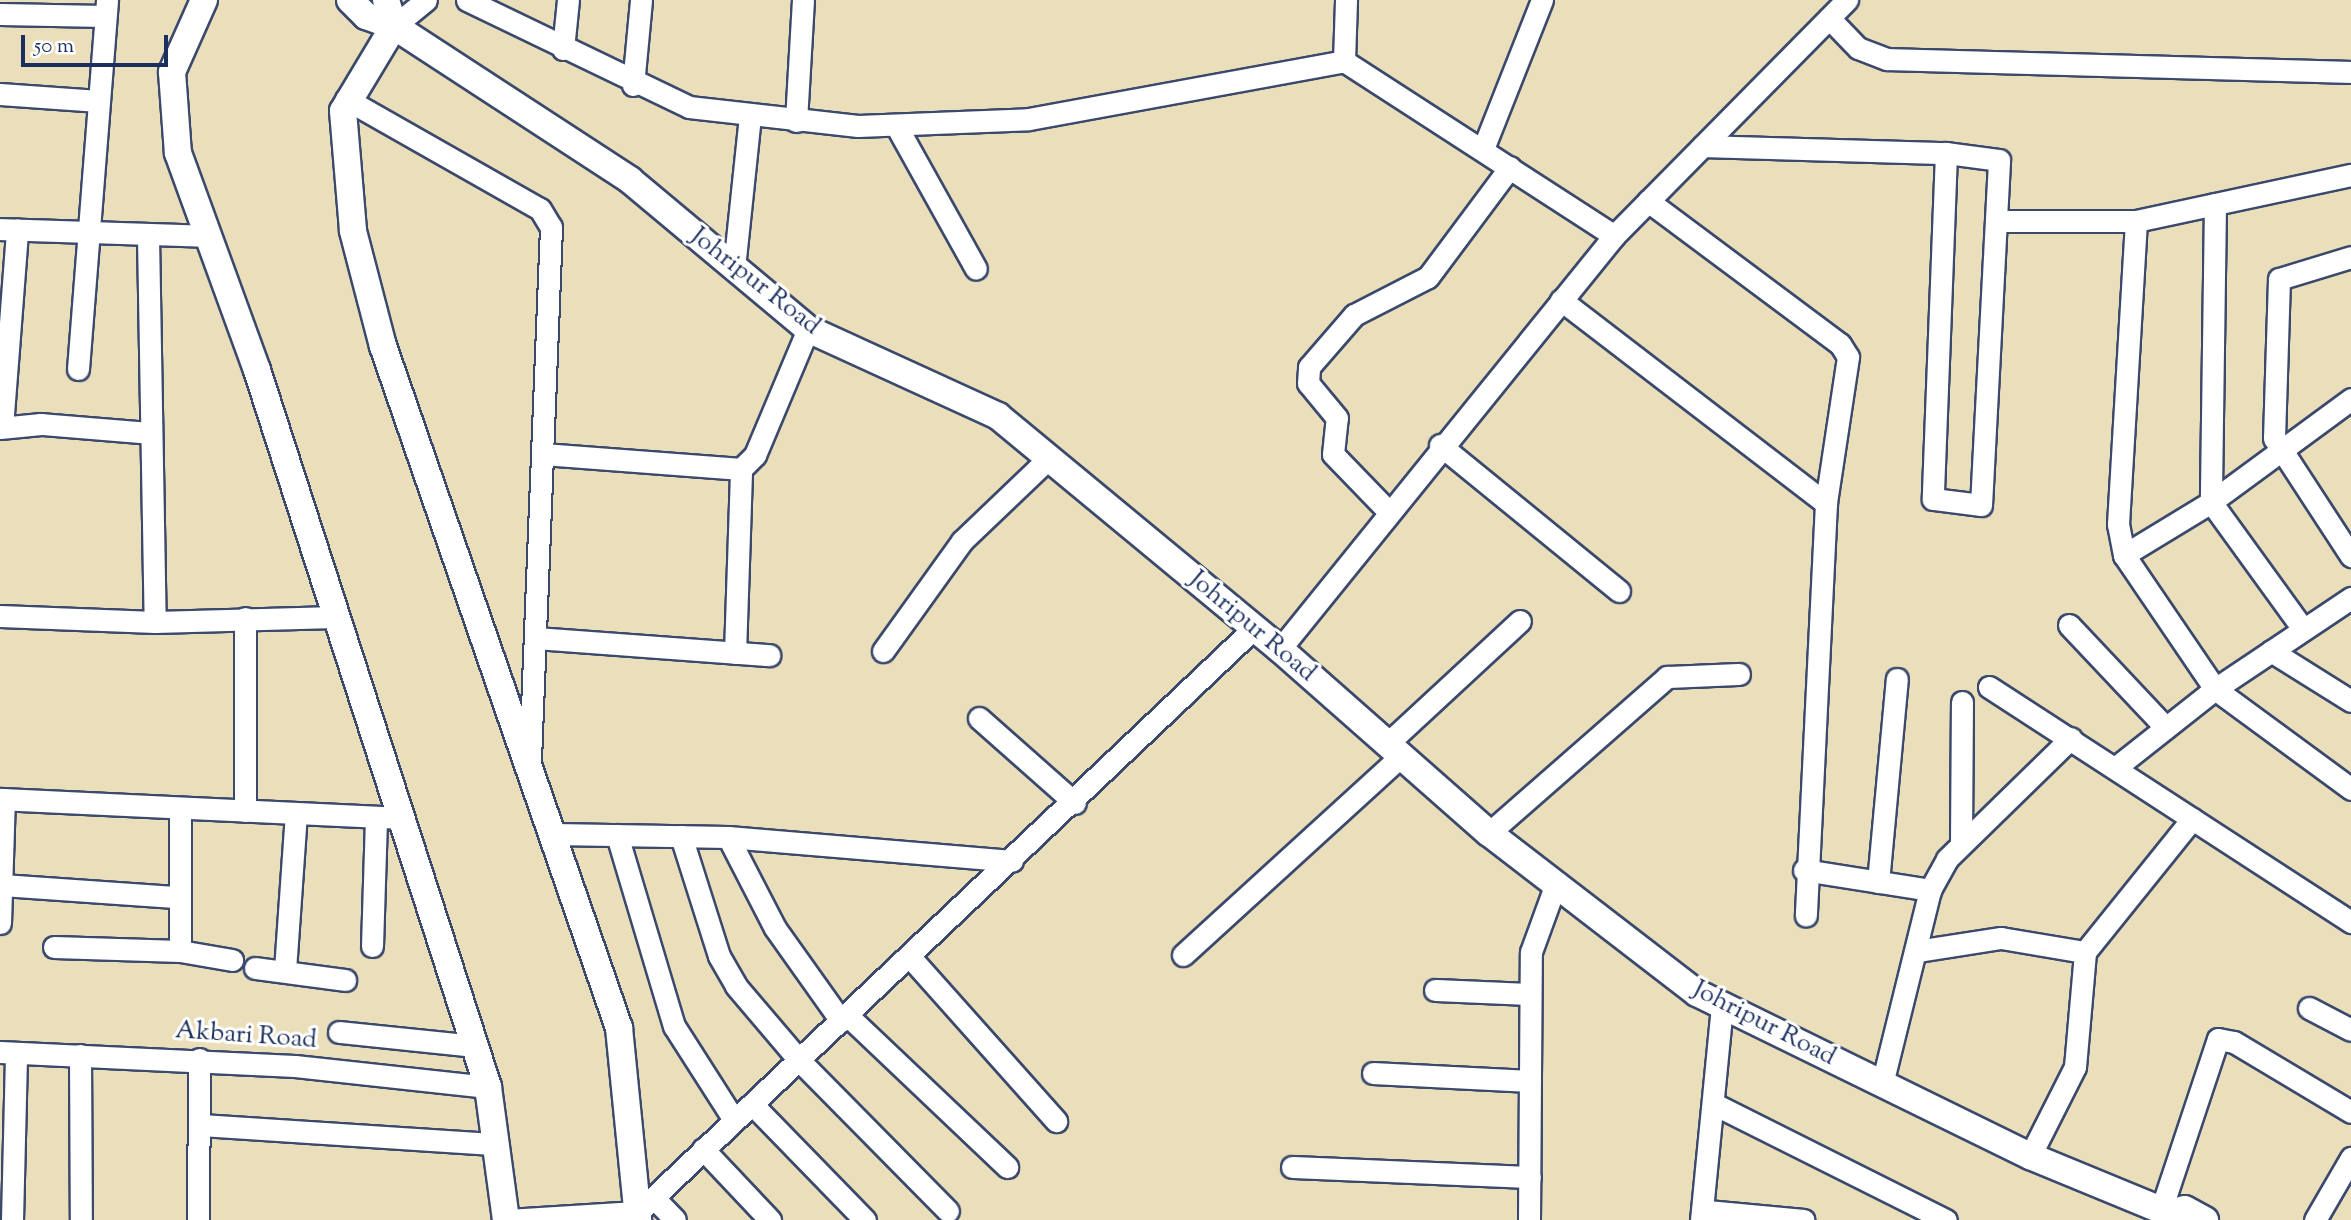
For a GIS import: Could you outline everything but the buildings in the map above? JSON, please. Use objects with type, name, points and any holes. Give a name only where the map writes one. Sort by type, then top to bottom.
[{"type":"street","points":[[204,0],[172,72],[171,111],[178,153],[335,617],[387,818],[488,1087],[506,1220],[605,1215],[643,1210],[675,1220]]},
{"type":"street","points":[[426,0],[394,26],[346,99],[346,190],[362,272],[619,1028],[643,1210]]},
{"type":"street","points":[[467,0],[633,85],[689,107],[796,121],[897,127],[1029,119],[1344,61],[1614,236]]},
{"type":"street","points":[[563,49],[568,0]]},
{"type":"street","points":[[633,85],[641,0]]},
{"type":"street","points":[[796,121],[803,0]]},
{"type":"street","points":[[1344,61],[1346,0]]},
{"type":"street","points":[[1483,149],[1542,0]]},
{"type":"street","points":[[1280,649],[1440,444],[1614,236],[1847,0]]},
{"type":"street","points":[[368,5],[394,26]]},
{"type":"street","points":[[0,14],[106,8],[78,369]]},
{"type":"street","points":[[1829,18],[1858,48],[1886,59],[2351,72]]},
{"type":"street","name":"Johripur Road","points":[[394,26],[630,180],[808,329],[998,416],[1280,649],[1489,833],[1555,886],[1722,1006],[2030,1156],[2155,1213],[2185,1209],[2205,1220]]},
{"type":"street","points":[[0,94],[99,101]]},
{"type":"street","points":[[346,99],[547,216],[552,239],[530,765]]},
{"type":"street","points":[[734,268],[750,115]]},
{"type":"street","points":[[897,127],[976,269]]},
{"type":"street","points":[[1703,146],[1946,153],[2000,160],[1981,505],[1933,499],[1946,153]]},
{"type":"street","points":[[1388,511],[1333,454],[1337,418],[1308,383],[1309,367],[1354,315],[1429,277],[1510,167]]},
{"type":"street","points":[[1996,221],[2136,221],[2351,175]]},
{"type":"street","points":[[1648,201],[1846,349],[1826,503],[1804,870],[1806,916]]},
{"type":"street","points":[[2215,204],[2211,502],[2303,629]]},
{"type":"street","points":[[2136,221],[2118,524],[2124,555],[2215,689],[2351,789]]},
{"type":"street","points":[[151,433],[1,428],[8,229],[87,234],[208,236]]},
{"type":"street","points":[[148,236],[155,622]]},
{"type":"street","points":[[2351,257],[2279,279],[2274,439],[2351,556]]},
{"type":"street","points":[[1561,300],[1826,503]]},
{"type":"street","points":[[735,653],[741,469],[755,455],[808,329]]},
{"type":"street","points":[[2124,555],[2211,502],[2351,400]]},
{"type":"street","points":[[1440,444],[1619,591]]},
{"type":"street","points":[[543,454],[741,469]]},
{"type":"street","points":[[883,651],[962,541],[1049,458]]},
{"type":"street","points":[[2115,768],[2215,689],[2351,598]]},
{"type":"street","points":[[0,616],[155,622],[335,617]]},
{"type":"street","points":[[245,618],[245,811]]},
{"type":"street","points":[[1182,955],[1395,749],[1520,621]]},
{"type":"street","points":[[2069,625],[2166,728]]},
{"type":"street","points":[[643,1210],[734,1120],[1074,803],[1254,628]]},
{"type":"street","points":[[536,638],[769,655]]},
{"type":"street","points":[[2271,651],[2351,701]]},
{"type":"street","points":[[1489,833],[1667,677],[1739,674]]},
{"type":"street","points":[[1878,882],[1897,679]]},
{"type":"street","points":[[1989,687],[2071,737],[2351,922]]},
{"type":"street","points":[[1961,841],[1962,702]]},
{"type":"street","points":[[979,718],[1074,803]]},
{"type":"street","points":[[1882,1084],[1930,890],[1961,841],[2071,737]]},
{"type":"street","points":[[0,923],[2,799],[387,818]]},
{"type":"street","points":[[180,808],[175,897],[180,951]]},
{"type":"street","points":[[285,970],[296,813]]},
{"type":"street","points":[[372,946],[387,818]]},
{"type":"street","points":[[2030,1156],[2075,1067],[2085,953],[2192,819]]},
{"type":"street","points":[[554,834],[728,837],[1012,861]]},
{"type":"street","points":[[617,835],[674,1026],[734,1120]]},
{"type":"street","points":[[681,836],[719,957],[799,1060],[948,1211]]},
{"type":"street","points":[[728,837],[775,928],[844,1018],[1007,1167]]},
{"type":"street","points":[[1804,870],[1930,890]]},
{"type":"street","points":[[2,885],[175,897]]},
{"type":"street","points":[[1529,1220],[1531,952],[1555,886]]},
{"type":"street","points":[[1917,951],[2001,938],[2085,953]]},
{"type":"street","points":[[54,947],[180,951],[232,960]]},
{"type":"street","points":[[910,957],[1056,1121]]},
{"type":"street","points":[[255,968],[345,980]]},
{"type":"street","points":[[1435,990],[1530,994]]},
{"type":"street","points":[[1722,1006],[1716,1105],[1704,1215],[1804,1220]]},
{"type":"street","points":[[2309,1008],[2351,1030]]},
{"type":"street","points":[[339,1032],[474,1046]]},
{"type":"street","points":[[2155,1213],[2218,1039],[2234,1042],[2351,1112]]},
{"type":"street","points":[[8,1052],[12,1220]]},
{"type":"street","name":"Akbari Road","points":[[8,1052],[199,1059],[488,1087]]},
{"type":"street","points":[[80,1055],[81,1220]]},
{"type":"street","points":[[198,1220],[199,1059]]},
{"type":"street","points":[[1373,1073],[1530,1081]]},
{"type":"street","points":[[752,1104],[864,1220]]},
{"type":"street","points":[[1716,1105],[1946,1220]]},
{"type":"street","points":[[200,1125],[497,1144]]},
{"type":"street","points":[[704,1149],[770,1220]]},
{"type":"street","points":[[2315,1220],[2344,1187],[2351,1158]]},
{"type":"street","points":[[1292,1167],[1530,1177]]}]
